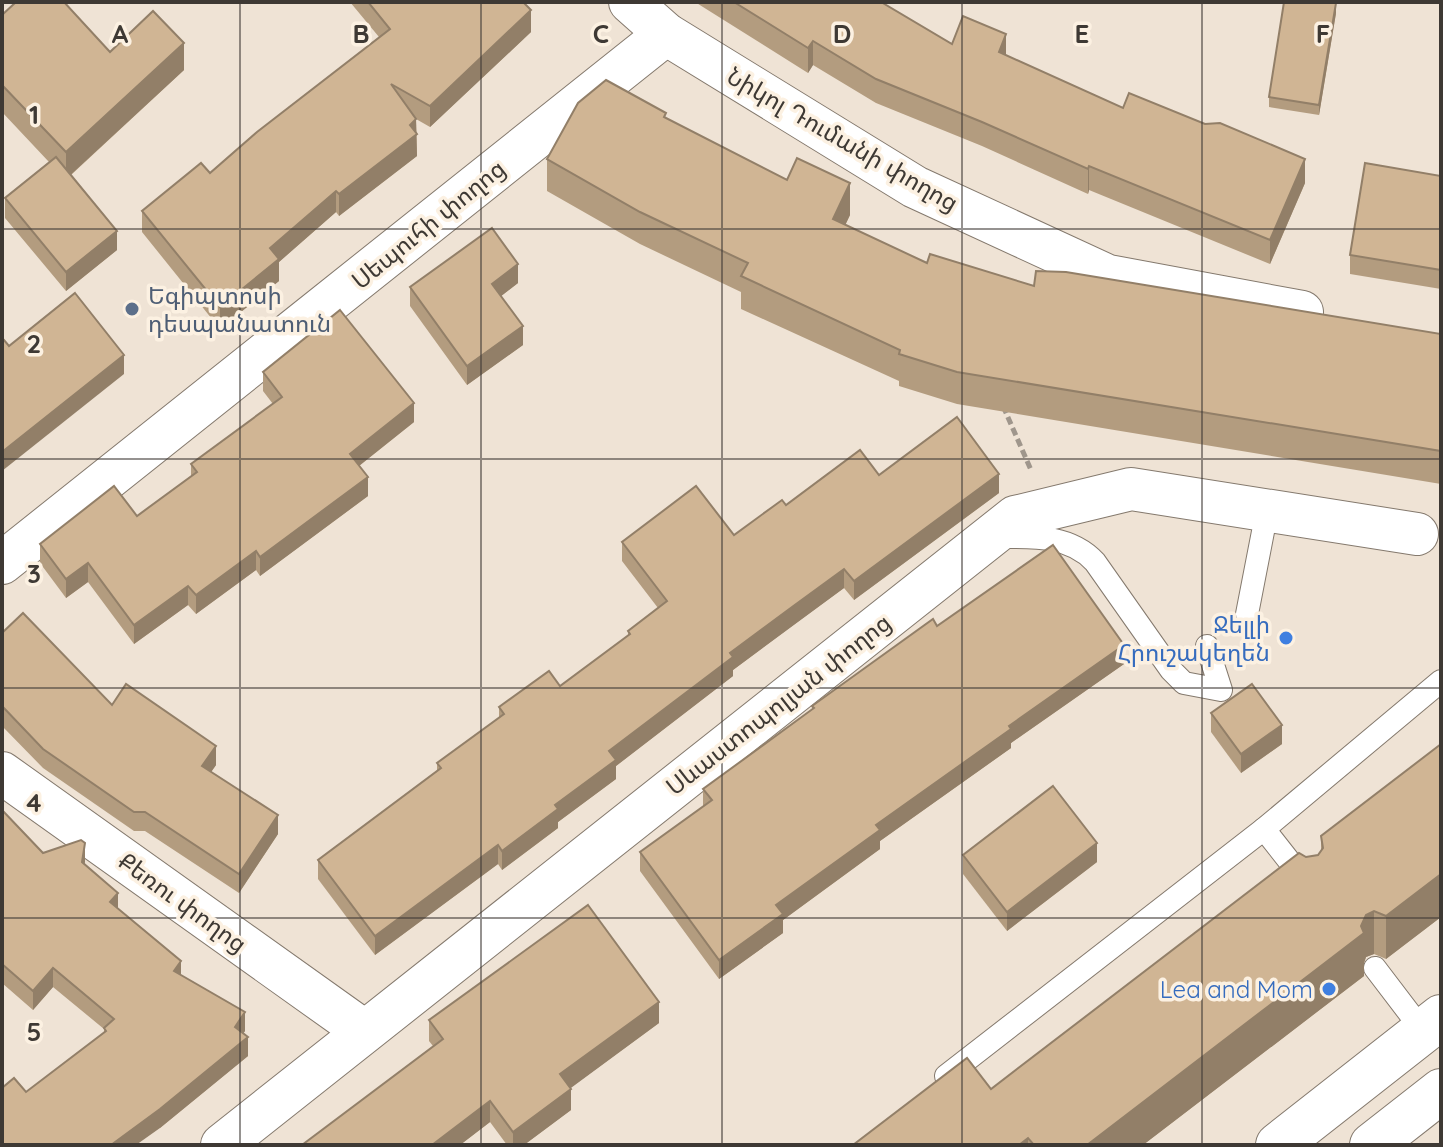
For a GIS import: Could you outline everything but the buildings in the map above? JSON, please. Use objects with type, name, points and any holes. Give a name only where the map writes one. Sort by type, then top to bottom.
[{"type":"main road","points":[[1278,1145],[1432,1024]]},
{"type":"main road","points":[[1372,1145],[1441,1091]]},
{"type":"street","name":"Նիկոլ Դումանի փողոց","points":[[630,2],[666,34],[915,187],[1108,276],[1335,318]]},
{"type":"street","name":"Սեպուհի փողոց","points":[[2,563],[666,34]]},
{"type":"street","name":"Սևաստոպոլյան փողոց","points":[[222,1145],[1015,517],[1131,489],[1417,534]]},
{"type":"street","name":"Քեռու փողոց","points":[[2,773],[364,1031]]},
{"type":"lane","points":[[1092,291],[1213,296]]},
{"type":"lane","points":[[1247,614],[1267,511]]},
{"type":"lane","points":[[990,537],[1043,538],[1082,549],[1095,562],[1177,676],[1184,683],[1221,690],[1207,646]]},
{"type":"lane","points":[[931,1088],[1264,829],[1441,681]]},
{"type":"lane","points":[[1264,829],[1310,887]]},
{"type":"lane","points":[[1375,968],[1432,1024]]},
{"type":"path","points":[[1002,404],[1009,423]]},
{"type":"place","name":"Եգիպտոսի դեսպանատուն","points":[[132,309]]},
{"type":"place","name":"Ջելլի Հրուշակեղեն","points":[[1286,638]]},
{"type":"place","name":"Lea and Mom","points":[[1329,989]]}]
